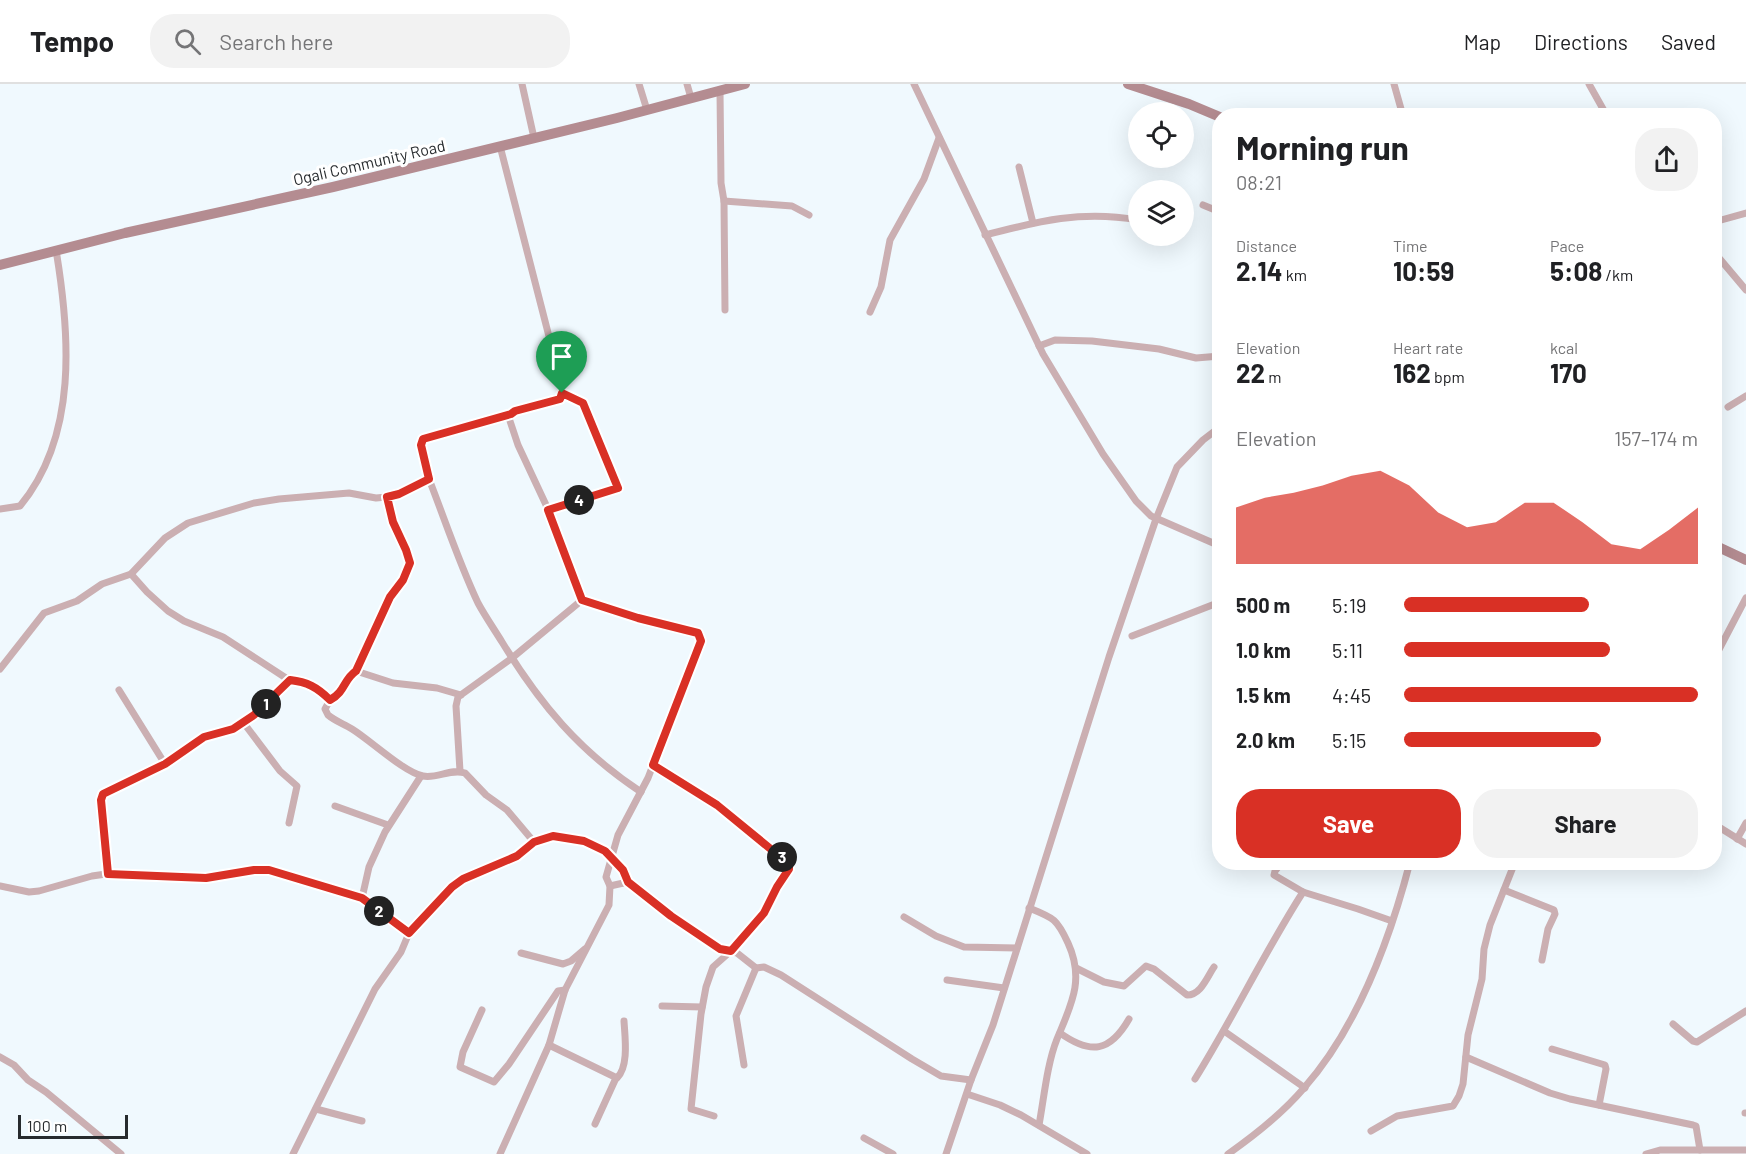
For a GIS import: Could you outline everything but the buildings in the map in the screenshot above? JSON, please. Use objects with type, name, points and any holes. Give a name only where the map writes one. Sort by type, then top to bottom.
[{"type":"street","points":[[522,84],[534,138]]},
{"type":"street","points":[[639,84],[647,110]]},
{"type":"street","points":[[687,84],[691,98]]},
{"type":"street","name":"Ogali Community Road","points":[[0,264],[333,187],[745,84]]},
{"type":"street","points":[[914,84],[1039,346],[1103,454],[1136,501],[1156,519],[1212,543]]},
{"type":"street","points":[[1128,84],[1145,87],[1212,114]]},
{"type":"street","points":[[1394,84],[1401,108]]},
{"type":"street","points":[[1589,84],[1602,108]]},
{"type":"street","points":[[720,91],[725,310]]},
{"type":"street","points":[[870,312],[881,287],[890,240],[924,179],[939,138]]},
{"type":"street","points":[[500,146],[562,383],[562,393],[560,399],[551,403],[515,411],[423,439],[421,445],[429,479],[477,600],[512,658],[544,705],[561,724],[599,761],[640,792]]},
{"type":"street","points":[[1019,167],[1033,223]]},
{"type":"street","points":[[724,201],[792,206],[809,215]]},
{"type":"street","points":[[1203,205],[1212,209]]},
{"type":"street","points":[[1722,220],[1746,213]]},
{"type":"street","points":[[985,235],[1033,223],[1096,214],[1128,219]]},
{"type":"street","points":[[0,508],[20,506],[45,469],[53,447],[61,410],[66,362],[65,312],[56,250]]},
{"type":"street","points":[[1722,262],[1746,290]]},
{"type":"street","points":[[1039,346],[1055,340],[1092,341],[1159,349],[1196,358],[1212,357]]},
{"type":"street","points":[[548,510],[618,488],[583,403],[562,393]]},
{"type":"street","points":[[1728,407],[1746,396]]},
{"type":"street","points":[[511,414],[509,418],[518,445],[548,510],[582,600]]},
{"type":"street","points":[[946,1154],[971,1080],[993,1025],[1112,646],[1156,519],[1177,468],[1212,433]]},
{"type":"street","points":[[0,669],[44,613],[77,601],[102,584],[131,574],[165,538],[179,528],[240,507],[269,500],[349,493],[376,498],[387,497],[399,494],[429,479]]},
{"type":"street","points":[[387,497],[393,522],[410,563],[403,580],[390,597],[356,671],[349,676],[343,690],[330,700],[326,709],[328,715],[353,729],[391,758],[421,776],[439,777],[460,771],[465,773],[486,795],[507,810],[534,842]]},
{"type":"street","points":[[1722,549],[1746,560]]},
{"type":"street","points":[[131,574],[168,611],[184,621],[224,637],[290,680],[309,683],[330,700]]},
{"type":"street","points":[[1722,644],[1746,598]]},
{"type":"street","points":[[460,771],[457,700],[582,600]]},
{"type":"street","points":[[500,1154],[549,1046],[565,990],[609,905],[610,886],[606,877],[618,835],[653,765],[701,641],[698,633],[638,618],[582,600]]},
{"type":"street","points":[[1132,636],[1212,605]]},
{"type":"street","points":[[356,671],[393,683],[437,688],[461,695]]},
{"type":"street","points":[[108,874],[101,797],[165,764],[204,737],[228,731],[243,722],[263,707],[290,680]]},
{"type":"street","points":[[119,690],[165,764]]},
{"type":"street","points":[[243,722],[280,771],[297,786],[289,824]]},
{"type":"street","points":[[653,765],[717,805],[789,864],[789,869],[764,913],[731,951],[713,967],[702,1007],[691,1109],[714,1116]]},
{"type":"street","points":[[362,898],[372,860],[388,825],[421,776]]},
{"type":"street","points":[[335,806],[388,825]]},
{"type":"street","points":[[1737,839],[1746,823]]},
{"type":"street","points":[[1722,829],[1746,843]]},
{"type":"street","points":[[293,1154],[375,988],[405,946],[409,933],[452,887],[463,879],[517,856],[534,842],[553,836],[579,840],[605,851],[623,870],[628,882],[720,949],[731,951],[756,968],[764,967],[782,975],[941,1076],[971,1080]]},
{"type":"street","points":[[0,886],[22,892],[35,892],[108,874],[206,878],[254,870],[269,870],[362,898],[409,933]]},
{"type":"street","points":[[1276,870],[1274,875],[1303,892],[1392,921]]},
{"type":"street","points":[[1228,1154],[1272,1120],[1305,1088],[1335,1046],[1355,1013],[1392,921],[1408,870]]},
{"type":"street","points":[[1371,1131],[1397,1116],[1453,1106],[1460,1096],[1468,1035],[1485,963],[1484,949],[1490,925],[1512,870]]},
{"type":"street","points":[[610,886],[628,882]]},
{"type":"street","points":[[1504,890],[1554,910],[1555,914],[1548,929],[1542,960]]},
{"type":"street","points":[[1195,1079],[1224,1031],[1273,939],[1303,892]]},
{"type":"street","points":[[1029,908],[1057,922],[1075,957],[1077,974],[1074,996],[1053,1053],[1039,1125]]},
{"type":"street","points":[[904,917],[936,936],[964,947],[1017,948]]},
{"type":"street","points":[[521,953],[563,964],[571,961],[587,948]]},
{"type":"street","points":[[1076,968],[1104,982],[1124,986],[1146,966],[1154,969],[1187,995],[1192,995],[1197,992],[1214,967]]},
{"type":"street","points":[[744,1065],[736,1016],[756,968]]},
{"type":"street","points":[[947,981],[1004,988]]},
{"type":"street","points":[[482,1010],[463,1052],[460,1067],[494,1082],[509,1064],[558,991],[565,990]]},
{"type":"street","points":[[662,1006],[702,1007]]},
{"type":"street","points":[[1673,1024],[1697,1042],[1746,1011]]},
{"type":"street","points":[[1060,1033],[1082,1045],[1102,1047],[1119,1034],[1130,1019]]},
{"type":"street","points":[[595,1124],[616,1078],[622,1073],[626,1042],[624,1022]]},
{"type":"street","points":[[1224,1031],[1305,1088]]},
{"type":"street","points":[[549,1046],[616,1078]]},
{"type":"street","points":[[1552,1049],[1605,1065],[1599,1105]]},
{"type":"street","points":[[0,1057],[14,1065],[28,1080],[46,1092],[121,1154]]},
{"type":"street","points":[[1466,1057],[1550,1093],[1696,1126],[1700,1150]]},
{"type":"street","points":[[968,1094],[1000,1105],[1087,1154]]},
{"type":"street","points":[[316,1109],[362,1121]]},
{"type":"street","points":[[864,1138],[893,1154]]},
{"type":"street","points":[[1646,1154],[1659,1150],[1746,1150]]},
{"type":"route","points":[[562,393],[583,403],[618,488],[548,510],[582,600],[638,618],[698,633],[701,641],[653,765],[717,805],[789,864],[789,869],[764,913],[731,951],[720,949],[671,916],[628,882],[623,870],[605,851],[584,841],[553,836],[534,842],[517,856],[463,879],[452,887],[409,933],[362,898],[264,869],[206,878],[178,878],[129,873],[108,874],[101,800],[103,794],[165,764],[204,737],[233,729],[254,715],[290,680],[309,683],[330,700],[343,690],[349,676],[356,671],[390,597],[403,580],[410,563],[393,522],[387,497],[399,494],[429,479],[421,445],[423,439],[515,411],[551,403],[560,399],[562,393]]}]
